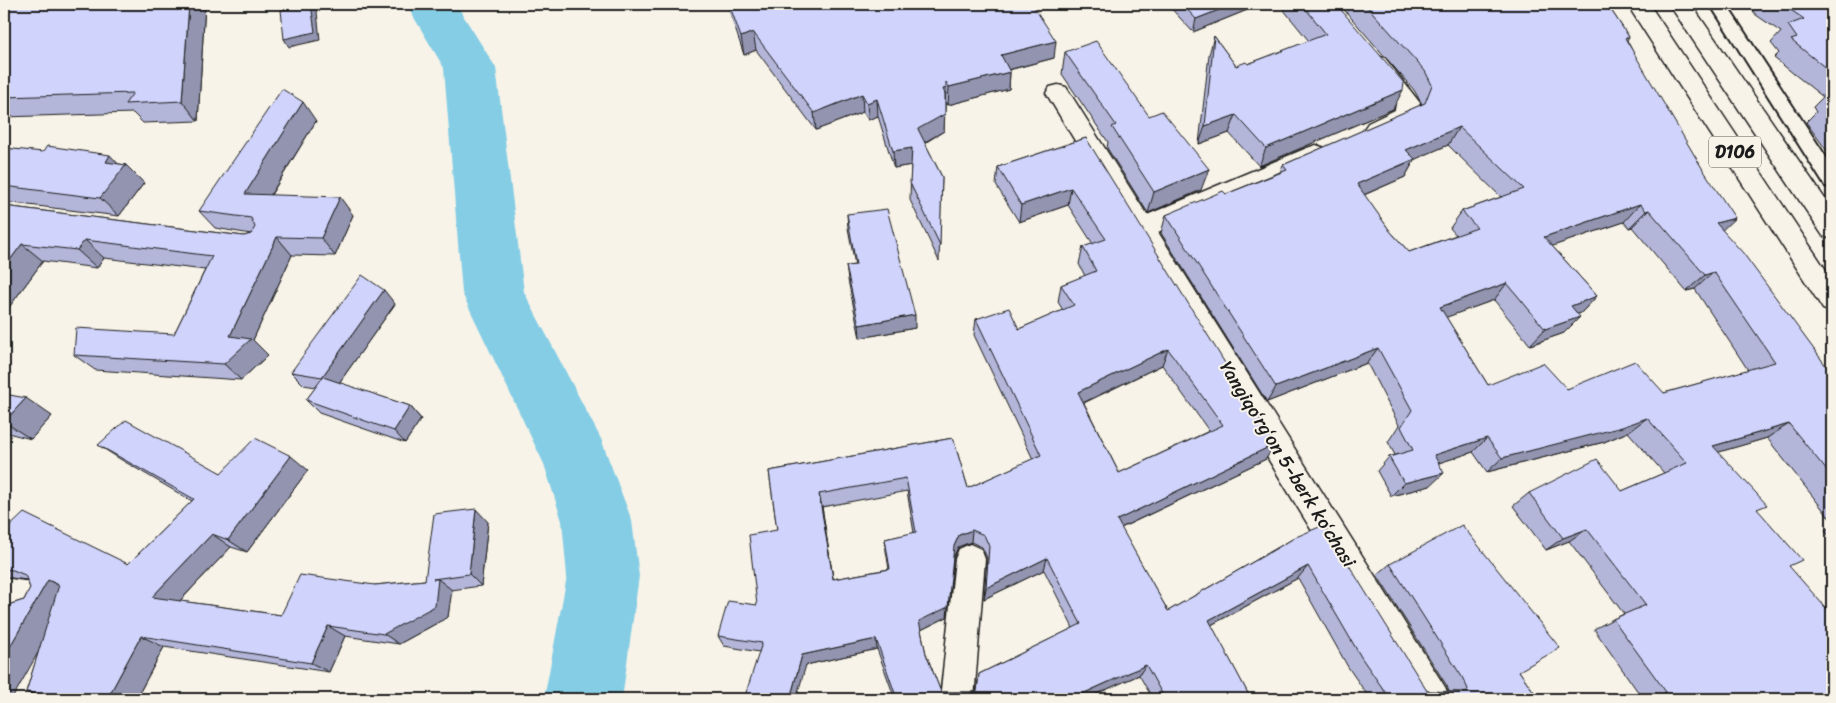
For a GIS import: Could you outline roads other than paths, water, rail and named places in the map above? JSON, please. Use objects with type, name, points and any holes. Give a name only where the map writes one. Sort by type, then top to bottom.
[{"type":"street","name":"D106","points":[[1638,4],[1832,301]]},
{"type":"street","name":"D106","points":[[1680,4],[1832,229]]},
{"type":"street","points":[[1143,228],[1406,115],[1408,109],[1406,97],[1363,48]]},
{"type":"street","name":"Yangiqoʻrgʻon 5-berk koʻchasi","points":[[1058,93],[1433,699]]},
{"type":"street","points":[[957,699],[970,559]]},
{"type":"street","points":[[4,593],[37,598]]},
{"type":"lane","points":[[1718,4],[1832,181]]},
{"type":"waterway","points":[[431,4],[470,68],[493,293],[577,461],[597,521],[603,576],[583,699]]}]
